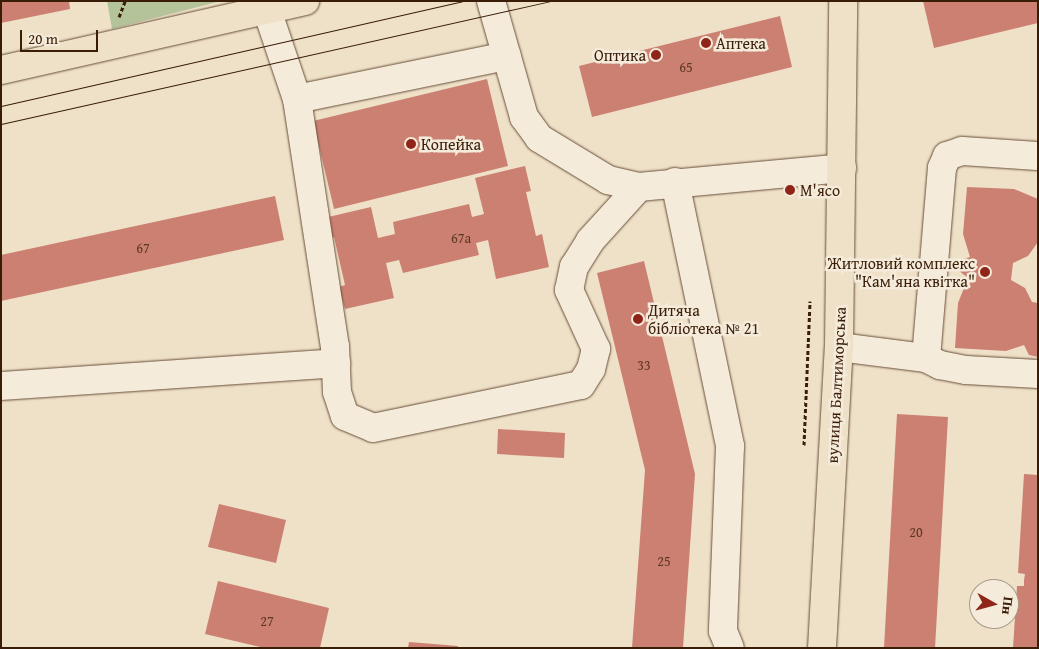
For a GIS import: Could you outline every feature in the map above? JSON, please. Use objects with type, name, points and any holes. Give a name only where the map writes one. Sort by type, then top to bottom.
[{"type":"main road","points":[[1,70],[305,1]]},
{"type":"main road","name":"вулиця Балтиморська","points":[[822,648],[840,347],[843,1]]},
{"type":"lane","points":[[491,1],[524,117],[539,138],[608,180],[640,186],[842,168]]},
{"type":"lane","points":[[267,10],[296,99],[336,363],[337,392],[345,416],[373,428],[581,386],[591,369],[596,349],[569,290],[574,267],[590,241],[640,186]]},
{"type":"lane","points":[[296,99],[507,56]]},
{"type":"lane","points":[[926,358],[942,168],[947,156],[962,151],[1038,156]]},
{"type":"lane","points":[[675,182],[730,446],[723,631],[730,648]]},
{"type":"lane","points":[[840,347],[926,358],[940,366],[966,370],[1038,374]]},
{"type":"lane","points":[[1,386],[336,363]]},
{"type":"path","points":[[804,449],[810,299]]},
{"type":"green space","points":[[107,1],[221,1],[112,29]]},
{"type":"building","points":[[1,1],[69,1],[70,9],[1,23]]},
{"type":"building","points":[[923,1],[1038,1],[1038,23],[934,48]]},
{"type":"building","points":[[780,16],[792,67],[592,117],[579,66]]},
{"type":"building","name":"Копейка","points":[[487,79],[508,166],[334,209],[313,121]]},
{"type":"building","points":[[525,166],[531,191],[526,192],[536,236],[542,234],[549,267],[496,279],[488,240],[476,243],[479,255],[403,273],[399,260],[386,263],[394,298],[345,309],[339,287],[345,285],[334,237],[329,239],[324,218],[371,207],[378,238],[395,234],[393,222],[469,204],[472,217],[484,214],[475,178]]},
{"type":"building","name":"Житловий комплекс \"Кам'яна квітка\"","points":[[967,187],[1014,189],[1038,199],[1038,242],[1028,256],[1013,263],[1011,280],[1025,288],[1032,302],[1038,303],[1038,357],[1029,355],[1024,345],[1006,351],[955,348],[958,303],[968,278],[958,270],[960,260],[970,257],[963,234]]},
{"type":"building","points":[[275,196],[284,240],[1,301],[1,255]]},
{"type":"building","points":[[644,261],[695,474],[683,648],[632,648],[645,470],[597,273]]},
{"type":"building","points":[[897,414],[948,417],[935,648],[884,648]]},
{"type":"building","points":[[498,429],[565,433],[564,458],[497,454]]},
{"type":"building","points":[[1024,474],[1038,475],[1038,648],[1013,648],[1014,629],[1019,629],[1019,586],[1024,586],[1025,574],[1018,573]]},
{"type":"building","points":[[219,504],[286,520],[276,563],[208,547]]},
{"type":"building","points":[[218,581],[329,608],[320,648],[265,648],[205,634]]},
{"type":"building","points":[[409,642],[458,646],[458,648],[408,648]]},
{"type":"tram line","points":[[1,106],[462,1]]},
{"type":"tram line","points":[[1,124],[551,1]]},
{"type":"place","name":"Аптека","points":[[706,43]]},
{"type":"place","name":"Оптика","points":[[656,55]]},
{"type":"place","name":"Копейка","points":[[411,144]]},
{"type":"place","name":"М'ясо","points":[[790,190]]},
{"type":"place","name":"Житловий комплекс \"Кам'яна квітка\"","points":[[985,272]]},
{"type":"place","name":"Дитяча бібліотека № 21","points":[[638,319]]}]
